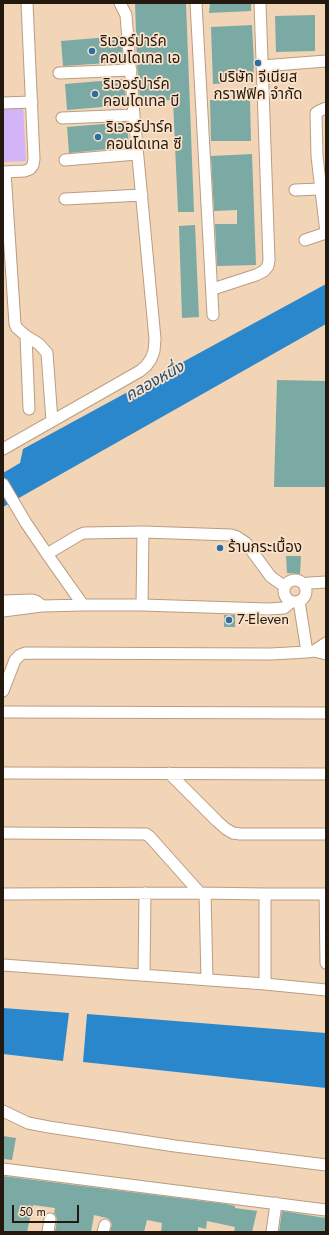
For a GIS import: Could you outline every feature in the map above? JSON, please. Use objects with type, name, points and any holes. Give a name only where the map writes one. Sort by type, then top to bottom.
[{"type":"street","points":[[27,3],[34,158],[33,165],[30,169],[25,171],[4,172],[14,324],[26,336],[39,344],[47,353],[52,421]]},
{"type":"street","points":[[3,449],[140,371],[151,359],[154,351],[155,339],[137,154],[126,14],[120,3]]},
{"type":"street","points":[[196,3],[213,315]]},
{"type":"street","points":[[212,289],[256,275],[264,271],[268,266],[260,3]]},
{"type":"street","points":[[262,66],[326,61]]},
{"type":"street","points":[[59,73],[131,70]]},
{"type":"street","points":[[3,103],[32,102]]},
{"type":"street","points":[[305,240],[326,233],[322,185],[317,156],[316,113],[319,110],[326,108]]},
{"type":"street","points":[[62,118],[134,115]]},
{"type":"street","points":[[65,160],[137,154]]},
{"type":"street","points":[[295,190],[322,185]]},
{"type":"street","points":[[65,199],[142,195]]},
{"type":"street","points":[[26,336],[29,409]]},
{"type":"street","points":[[3,484],[26,523],[83,605]]},
{"type":"street","points":[[47,554],[84,533],[143,532],[231,535],[238,537],[250,547],[272,577],[284,586]]},
{"type":"street","points":[[142,606],[143,532]]},
{"type":"street","points":[[3,611],[42,606],[83,605],[268,609],[284,608],[304,597],[306,591],[304,584],[298,580],[292,580],[284,586]]},
{"type":"street","points":[[304,584],[326,582]]},
{"type":"street","points":[[284,586],[285,597],[295,601]]},
{"type":"street","points":[[3,600],[32,600],[40,603],[42,606]]},
{"type":"street","points":[[295,601],[310,652]]},
{"type":"street","points":[[310,652],[326,644]]},
{"type":"street","points":[[3,691],[15,660],[20,655],[25,653],[271,654],[310,652],[326,654]]},
{"type":"street","points":[[3,712],[326,713]]},
{"type":"street","points":[[3,773],[326,774]]},
{"type":"street","points":[[169,773],[217,821],[233,833],[326,834]]},
{"type":"street","points":[[3,833],[146,834],[203,893],[207,980]]},
{"type":"street","points":[[3,894],[326,894],[326,963]]},
{"type":"street","points":[[144,975],[145,894]]},
{"type":"street","points":[[265,894],[265,984]]},
{"type":"street","points":[[3,965],[265,984],[326,990]]},
{"type":"street","points":[[3,1111],[28,1123],[49,1127],[183,1147],[326,1165]]},
{"type":"street","points":[[3,1169],[326,1210]]},
{"type":"street","points":[[272,1232],[276,1203]]},
{"type":"street","points":[[48,1232],[50,1219]]},
{"type":"shaded area","points":[[23,105],[26,161],[3,162],[3,106]]},
{"type":"water","name":"คลองหนึ่ง","points":[[326,284],[326,324],[3,507],[3,473],[20,463],[23,449]]},
{"type":"water","points":[[3,1008],[69,1013],[63,1061],[3,1054]]},
{"type":"water","points":[[87,1014],[326,1033],[326,1088],[83,1062]]},
{"type":"building","points":[[135,3],[186,3],[194,212],[178,212],[173,100],[140,101]]},
{"type":"building","points":[[210,3],[251,3],[251,11],[209,13]]},
{"type":"building","points":[[315,15],[315,51],[276,52],[275,16]]},
{"type":"building","points":[[252,25],[254,63],[253,81],[213,84],[211,27]]},
{"type":"building","name":"ริเวอร์ปาร์ค คอนโดเทล เอ","points":[[121,36],[123,62],[63,66],[61,41]]},
{"type":"building","name":"ริเวอร์ปาร์ค คอนโดเทล บี","points":[[124,79],[126,105],[67,110],[65,84]]},
{"type":"building","points":[[210,100],[250,100],[251,141],[211,141]]},
{"type":"building","name":"ริเวอร์ปาร์ค คอนโดเทล ซี","points":[[127,122],[129,147],[69,153],[67,127]]},
{"type":"building","points":[[252,154],[256,265],[217,266],[215,224],[237,224],[237,210],[214,211],[211,156]]},
{"type":"building","points":[[195,225],[199,317],[182,318],[179,226]]},
{"type":"building","points":[[277,380],[326,381],[326,487],[274,487]]},
{"type":"building","points":[[286,556],[301,556],[300,574],[287,573]]},
{"type":"building","name":"7-Eleven","points":[[224,615],[235,615],[235,627],[224,627]]},
{"type":"building","points":[[3,1136],[16,1138],[12,1160],[3,1159]]},
{"type":"building","points":[[3,1176],[226,1204],[235,1206],[235,1208],[257,1211],[252,1232],[234,1232],[235,1227],[207,1221],[206,1229],[198,1227],[198,1232],[161,1232],[162,1223],[147,1220],[144,1232],[110,1232],[112,1224],[110,1220],[94,1215],[91,1232],[55,1232],[57,1220],[54,1213],[55,1208],[33,1205],[27,1232],[3,1232]]},
{"type":"building","points":[[282,1211],[326,1218],[326,1232],[279,1232]]},
{"type":"place","name":"ริเวอร์ปาร์ค คอนโดเทล เอ","points":[[92,51]]},
{"type":"place","name":"บริษัท จีเนียส กราฟฟิค จำกัด","points":[[258,63]]},
{"type":"place","name":"ริเวอร์ปาร์ค คอนโดเทล บี","points":[[95,94]]},
{"type":"place","name":"ริเวอร์ปาร์ค คอนโดเทล ซี","points":[[98,137]]},
{"type":"place","name":"ร้านกระเบื้อง","points":[[220,548]]},
{"type":"place","name":"7-Eleven","points":[[229,620]]}]
